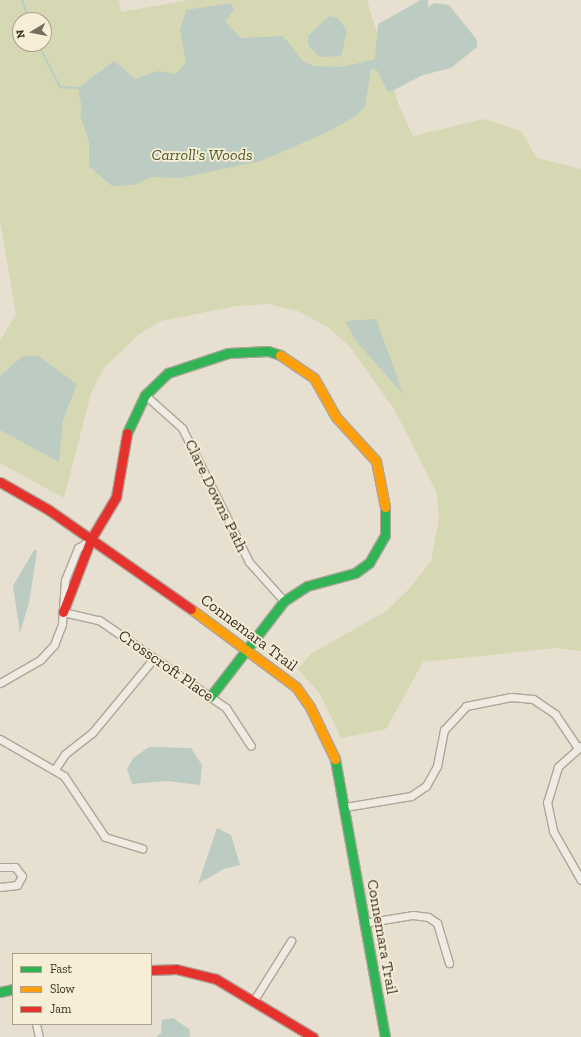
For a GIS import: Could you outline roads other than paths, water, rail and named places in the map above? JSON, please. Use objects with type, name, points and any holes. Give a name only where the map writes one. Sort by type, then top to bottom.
[{"type":"street","points":[[0,684],[49,651],[58,635],[63,612],[91,539],[116,497],[128,430],[145,395],[168,373],[186,365],[228,353],[268,351],[289,358],[314,378],[336,417],[376,461],[386,515],[380,548],[355,573],[307,586],[284,601],[250,649],[210,697]]},
{"type":"street","name":"Clare Downs Path","points":[[145,395],[182,428],[249,562],[284,601]]},
{"type":"street","name":"Connemara Trail","points":[[0,482],[91,539],[250,649],[296,687],[310,707],[335,759],[345,807],[364,924],[385,1037]]},
{"type":"street","name":"Crosscroft Place","points":[[63,612],[99,620],[210,697],[234,715],[251,746]]},
{"type":"street","points":[[55,769],[65,754],[92,733],[154,658]]},
{"type":"street","points":[[345,807],[411,796],[426,786],[437,766],[444,730],[449,721],[470,705],[517,697],[538,701],[555,714],[579,747],[558,767],[547,802],[553,831],[581,880]]},
{"type":"street","points":[[0,739],[20,753],[55,769],[69,782],[105,837],[142,848]]},
{"type":"street","points":[[0,867],[15,867],[22,876],[17,885],[0,887]]},
{"type":"street","points":[[364,924],[413,915],[428,917],[437,923],[449,963]]},
{"type":"street","points":[[254,1000],[291,941]]},
{"type":"street","points":[[152,970],[196,972],[216,979],[254,1000],[313,1037]]},
{"type":"street","points":[[0,992],[12,990]]},
{"type":"street","points":[[36,1025],[39,1037]]},
{"type":"waterway","points":[[22,0],[26,12]]},
{"type":"waterway","points":[[42,52],[60,87],[78,88]]},
{"type":"park label","name":"Carroll's Woods","points":[[202,155]]}]
